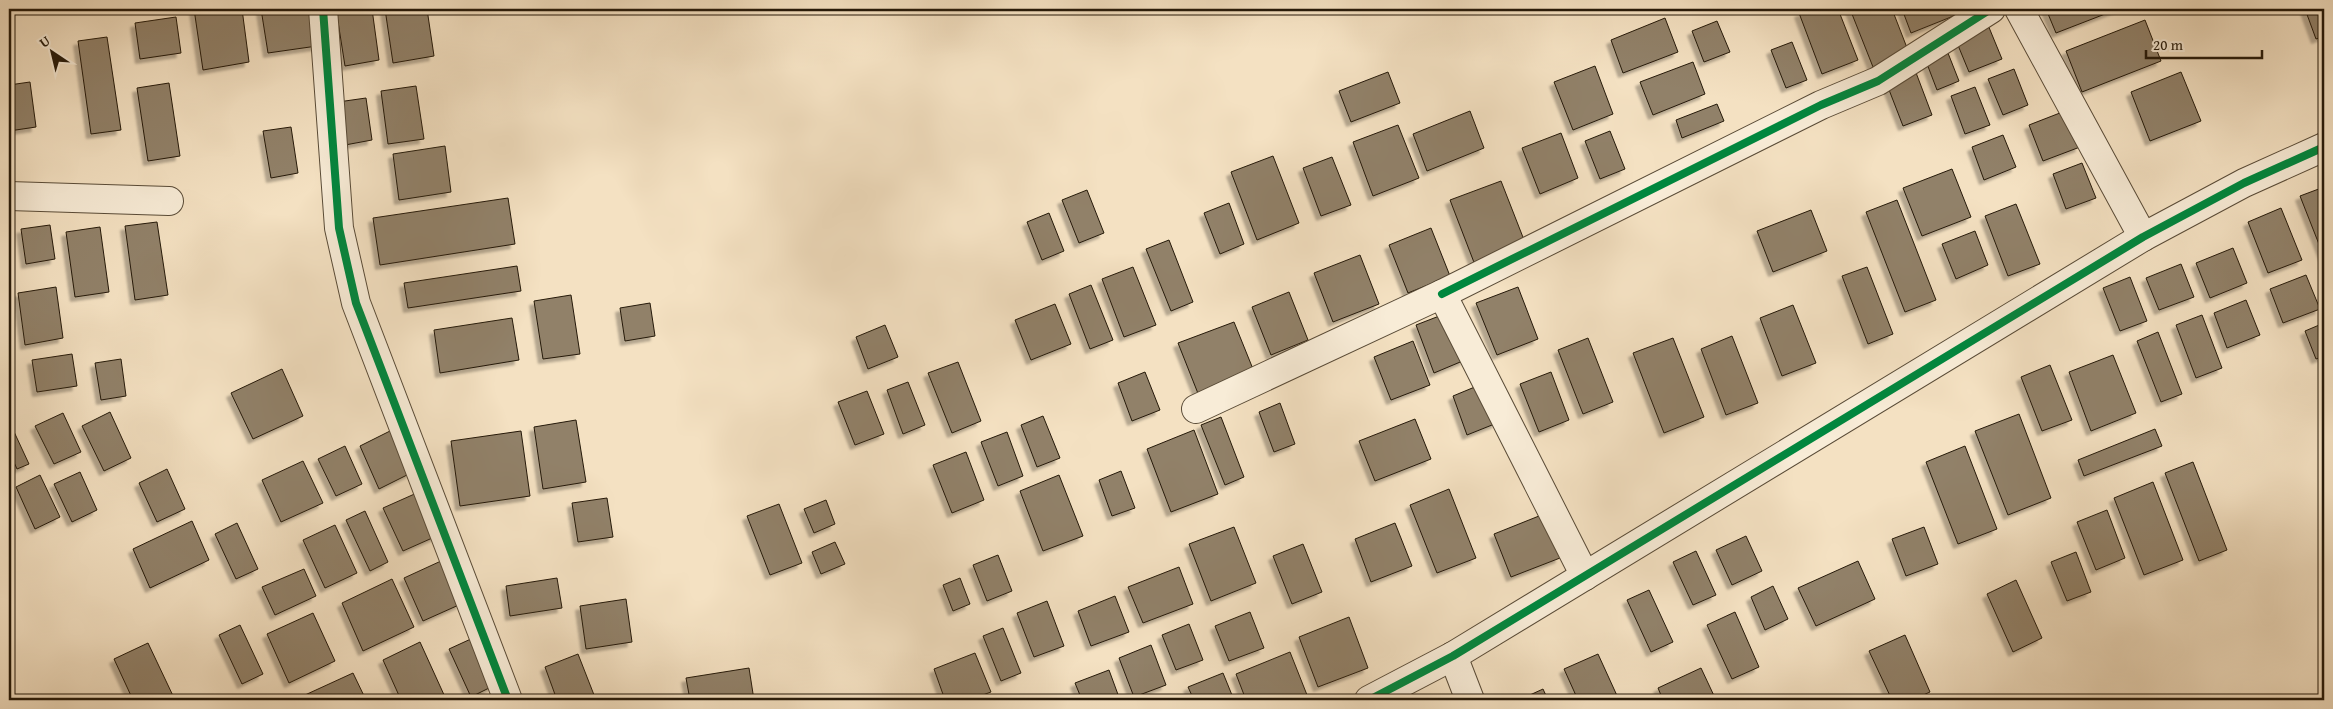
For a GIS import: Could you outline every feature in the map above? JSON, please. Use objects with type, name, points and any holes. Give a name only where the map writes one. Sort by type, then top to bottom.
[{"type":"street","points":[[323,9],[339,228],[356,302],[508,700]]},
{"type":"street","points":[[1196,409],[1442,294],[1820,105],[1878,81],[1991,9]]},
{"type":"street","points":[[2019,9],[2143,236]]},
{"type":"street","points":[[1370,700],[1453,656],[2143,236],[2244,183],[2324,147]]},
{"type":"street","points":[[9,196],[169,201]]},
{"type":"street","points":[[1442,294],[1584,576]]},
{"type":"street","points":[[1453,656],[1470,700]]},
{"type":"building","points":[[194,9],[242,9],[249,62],[203,70]]},
{"type":"building","points":[[261,9],[312,9],[317,46],[268,53]]},
{"type":"building","points":[[336,9],[372,9],[379,60],[345,66]]},
{"type":"building","points":[[385,9],[427,9],[434,56],[393,63]]},
{"type":"building","points":[[1810,9],[1838,9],[1858,60],[1822,74],[1799,13]]},
{"type":"building","points":[[1850,9],[1892,9],[1909,53],[1873,67]]},
{"type":"building","points":[[1902,9],[1959,9],[1961,13],[1911,33]]},
{"type":"building","points":[[2046,9],[2118,9],[2056,33]]},
{"type":"building","points":[[2305,9],[2324,9],[2324,36],[2316,39]]},
{"type":"building","points":[[176,17],[181,53],[140,59],[135,23]]},
{"type":"building","points":[[1665,18],[1678,52],[1623,73],[1611,40]]},
{"type":"building","points":[[2145,20],[2161,61],[2082,92],[2066,51]]},
{"type":"building","points":[[1717,21],[1730,52],[1704,62],[1692,31]]},
{"type":"building","points":[[1988,25],[2002,59],[1969,72],[1955,38]]},
{"type":"building","points":[[107,37],[121,130],[91,134],[78,41]]},
{"type":"building","points":[[1792,42],[1807,80],[1786,88],[1771,50]]},
{"type":"building","points":[[1946,48],[1959,81],[1937,90],[1924,56]]},
{"type":"building","points":[[1693,62],[1705,94],[1653,115],[1640,82]]},
{"type":"building","points":[[1595,66],[1613,114],[1573,130],[1554,82]]},
{"type":"building","points":[[2014,69],[2028,105],[2003,115],[1988,79]]},
{"type":"building","points":[[1915,70],[1932,115],[1903,126],[1886,82]]},
{"type":"building","points":[[1388,72],[1400,103],[1351,122],[1339,91]]},
{"type":"building","points":[[2181,72],[2201,121],[2150,141],[2131,92]]},
{"type":"building","points":[[30,82],[36,127],[9,131],[9,85]]},
{"type":"building","points":[[169,83],[180,156],[148,161],[137,88]]},
{"type":"building","points":[[416,86],[424,139],[388,144],[381,91]]},
{"type":"building","points":[[1975,87],[1990,125],[1965,134],[1951,96]]},
{"type":"building","points":[[366,98],[372,140],[345,145],[338,102]]},
{"type":"building","points":[[1717,104],[1724,121],[1682,138],[1676,120]]},
{"type":"building","points":[[1470,111],[1484,148],[1427,171],[1413,134]]},
{"type":"building","points":[[2065,111],[2080,147],[2043,161],[2029,125]]},
{"type":"building","points":[[1398,125],[1419,178],[1373,196],[1353,142]]},
{"type":"building","points":[[291,127],[298,173],[271,178],[263,131]]},
{"type":"building","points":[[1610,131],[1625,169],[1600,179],[1585,141]]},
{"type":"building","points":[[1561,133],[1578,178],[1540,194],[1522,148]]},
{"type":"building","points":[[2003,135],[2016,167],[1984,180],[1972,147]]},
{"type":"building","points":[[445,146],[451,192],[399,200],[393,154]]},
{"type":"building","points":[[1273,156],[1299,223],[1257,240],[1231,172]]},
{"type":"building","points":[[1332,157],[1351,205],[1321,216],[1303,168]]},
{"type":"building","points":[[2082,163],[2096,198],[2066,209],[2053,174]]},
{"type":"building","points":[[1952,169],[1971,217],[1922,236],[1903,188]]},
{"type":"building","points":[[1501,181],[1526,245],[1475,265],[1450,200]]},
{"type":"building","points":[[2324,187],[2324,257],[2300,196]]},
{"type":"building","points":[[1087,190],[1104,233],[1079,243],[1062,200]]},
{"type":"building","points":[[508,198],[515,244],[380,265],[373,218]]},
{"type":"building","points":[[1897,200],[1936,300],[1905,312],[1866,212]]},
{"type":"building","points":[[1229,203],[1244,244],[1220,254],[1204,213]]},
{"type":"building","points":[[2016,204],[2040,264],[2008,276],[1985,216]]},
{"type":"building","points":[[2281,208],[2302,260],[2268,273],[2248,222]]},
{"type":"building","points":[[1811,210],[1827,251],[1773,272],[1757,231]]},
{"type":"building","points":[[1049,213],[1064,251],[1042,260],[1027,222]]},
{"type":"building","points":[[157,222],[168,295],[135,300],[125,226]]},
{"type":"building","points":[[50,225],[55,259],[26,264],[21,229]]},
{"type":"building","points":[[100,227],[109,292],[75,297],[66,232]]},
{"type":"building","points":[[1431,228],[1450,276],[1408,293],[1389,245]]},
{"type":"building","points":[[1975,231],[1988,265],[1956,279],[1942,244]]},
{"type":"building","points":[[1169,240],[1193,302],[1171,311],[1146,249]]},
{"type":"building","points":[[2233,248],[2247,283],[2210,298],[2196,263]]},
{"type":"building","points":[[1360,255],[1379,304],[1333,322],[1314,273]]},
{"type":"building","points":[[2181,264],[2194,297],[2159,310],[2146,278]]},
{"type":"building","points":[[517,266],[521,291],[408,308],[404,283]]},
{"type":"building","points":[[1133,267],[1156,325],[1124,337],[1102,279]]},
{"type":"building","points":[[1867,267],[1893,334],[1868,344],[1842,276]]},
{"type":"building","points":[[2306,275],[2320,309],[2283,323],[2270,289]]},
{"type":"building","points":[[2130,277],[2147,321],[2120,331],[2103,288]]},
{"type":"building","points":[[1091,285],[1113,340],[1090,349],[1069,294]]},
{"type":"building","points":[[56,287],[63,338],[25,345],[18,293]]},
{"type":"building","points":[[1518,287],[1538,339],[1497,355],[1476,303]]},
{"type":"building","points":[[1289,292],[1308,340],[1271,355],[1252,307]]},
{"type":"building","points":[[571,295],[580,354],[543,359],[534,301]]},
{"type":"building","points":[[2246,300],[2260,335],[2227,348],[2214,313]]},
{"type":"building","points":[[650,303],[655,336],[625,341],[620,308]]},
{"type":"building","points":[[1055,304],[1071,344],[1031,360],[1015,320]]},
{"type":"building","points":[[1793,305],[1816,363],[1782,376],[1760,318]]},
{"type":"building","points":[[1447,313],[1465,360],[1434,373],[1416,325]]},
{"type":"building","points":[[2202,315],[2222,368],[2196,378],[2176,325]]},
{"type":"building","points":[[512,318],[519,360],[440,373],[434,330]]},
{"type":"building","points":[[1234,322],[1255,374],[1199,396],[1178,343]]},
{"type":"building","points":[[2324,323],[2324,356],[2316,359],[2305,331]]},
{"type":"building","points":[[885,325],[898,357],[868,369],[856,337]]},
{"type":"building","points":[[2158,332],[2182,394],[2161,402],[2137,341]]},
{"type":"building","points":[[1732,336],[1758,403],[1726,415],[1701,349]]},
{"type":"building","points":[[1588,338],[1613,402],[1583,414],[1558,350]]},
{"type":"building","points":[[1673,338],[1704,417],[1664,433],[1633,353]]},
{"type":"building","points":[[1413,341],[1430,385],[1391,400],[1374,357]]},
{"type":"building","points":[[72,354],[77,386],[37,392],[32,360]]},
{"type":"building","points":[[2113,355],[2136,413],[2091,431],[2069,372]]},
{"type":"building","points":[[121,359],[126,396],[101,400],[95,363]]},
{"type":"building","points":[[958,362],[981,421],[952,433],[928,373]]},
{"type":"building","points":[[2050,365],[2072,420],[2042,431],[2021,377]]},
{"type":"building","points":[[282,369],[303,416],[253,439],[231,393]]},
{"type":"building","points":[[1145,372],[1160,410],[1132,421],[1118,383]]},
{"type":"building","points":[[1551,372],[1569,420],[1539,432],[1520,384]]},
{"type":"building","points":[[908,382],[925,425],[903,434],[887,390]]},
{"type":"building","points":[[1482,384],[1497,423],[1467,435],[1453,396]]},
{"type":"building","points":[[867,391],[884,434],[855,445],[838,402]]},
{"type":"building","points":[[1280,403],[1295,444],[1274,452],[1259,412]]},
{"type":"building","points":[[110,412],[131,458],[104,471],[82,426]]},
{"type":"building","points":[[63,413],[81,452],[54,464],[35,426]]},
{"type":"building","points":[[2019,414],[2051,498],[2008,515],[1975,431]]},
{"type":"building","points":[[1043,416],[1060,458],[1037,467],[1021,425]]},
{"type":"building","points":[[1221,417],[1244,477],[1225,485],[1201,425]]},
{"type":"building","points":[[1415,419],[1431,459],[1375,481],[1359,441]]},
{"type":"building","points":[[576,420],[586,482],[543,489],[534,427]]},
{"type":"building","points":[[9,421],[29,464],[17,469],[9,451]]},
{"type":"building","points":[[2155,429],[2162,446],[2084,476],[2078,460]]},
{"type":"building","points":[[392,430],[411,473],[379,489],[360,446]]},
{"type":"building","points":[[1194,430],[1218,494],[1171,512],[1147,449]]},
{"type":"building","points":[[521,431],[530,496],[460,506],[451,441]]},
{"type":"building","points":[[1007,432],[1023,476],[998,486],[981,442]]},
{"type":"building","points":[[345,446],[362,484],[336,496],[318,459]]},
{"type":"building","points":[[1965,446],[1997,529],[1958,544],[1926,462]]},
{"type":"building","points":[[966,452],[984,500],[952,513],[933,465]]},
{"type":"building","points":[[303,461],[323,503],[281,522],[262,480]]},
{"type":"building","points":[[2193,462],[2227,550],[2199,561],[2165,473]]},
{"type":"building","points":[[167,469],[185,509],[157,522],[139,483]]},
{"type":"building","points":[[1121,471],[1135,508],[1112,516],[1099,480]]},
{"type":"building","points":[[80,472],[97,510],[72,522],[54,484]]},
{"type":"building","points":[[40,475],[60,517],[35,529],[16,487]]},
{"type":"building","points":[[1059,475],[1083,536],[1043,551],[1020,491]]},
{"type":"building","points":[[2153,482],[2183,560],[2144,575],[2114,498]]},
{"type":"building","points":[[1449,489],[1476,558],[1437,573],[1410,505]]},
{"type":"building","points":[[419,492],[439,535],[403,551],[383,508]]},
{"type":"building","points":[[607,498],[613,537],[578,542],[572,503]]},
{"type":"building","points":[[826,500],[835,524],[814,533],[804,509]]},
{"type":"building","points":[[779,504],[802,563],[770,575],[747,516]]},
{"type":"building","points":[[2107,510],[2125,558],[2096,570],[2077,522]]},
{"type":"building","points":[[365,511],[388,562],[370,571],[346,520]]},
{"type":"building","points":[[1544,514],[1560,558],[1511,577],[1494,534]]},
{"type":"building","points":[[192,521],[209,560],[150,588],[133,549]]},
{"type":"building","points":[[237,523],[258,569],[236,579],[215,534]]},
{"type":"building","points":[[1395,523],[1412,566],[1371,582],[1355,539]]},
{"type":"building","points":[[335,525],[357,573],[325,588],[303,540]]},
{"type":"building","points":[[1234,527],[1256,583],[1211,601],[1189,544]]},
{"type":"building","points":[[1924,527],[1938,564],[1906,576],[1892,539]]},
{"type":"building","points":[[1746,536],[1762,571],[1732,585],[1716,550]]},
{"type":"building","points":[[835,542],[845,564],[821,574],[812,552]]},
{"type":"building","points":[[1303,544],[1322,592],[1292,604],[1273,556]]},
{"type":"building","points":[[1696,551],[1716,595],[1693,605],[1673,562]]},
{"type":"building","points":[[2076,552],[2091,592],[2067,601],[2051,562]]},
{"type":"building","points":[[998,555],[1012,591],[987,601],[973,565]]},
{"type":"building","points":[[441,561],[461,604],[423,621],[404,578]]},
{"type":"building","points":[[1858,561],[1875,599],[1816,626],[1798,588]]},
{"type":"building","points":[[1179,567],[1193,604],[1143,623],[1128,587]]},
{"type":"building","points":[[304,569],[316,596],[275,615],[262,587]]},
{"type":"building","points":[[557,578],[562,608],[510,616],[506,586]]},
{"type":"building","points":[[960,578],[970,604],[953,611],[943,585]]},
{"type":"building","points":[[392,579],[414,627],[363,651],[342,603]]},
{"type":"building","points":[[2016,580],[2042,638],[2013,652],[1987,594]]},
{"type":"building","points":[[1773,586],[1788,619],[1765,630],[1751,597]]},
{"type":"building","points":[[1649,590],[1673,642],[1651,652],[1627,600]]},
{"type":"building","points":[[1115,596],[1129,632],[1091,646],[1078,611]]},
{"type":"building","points":[[626,599],[632,642],[586,649],[580,606]]},
{"type":"building","points":[[1047,601],[1064,646],[1034,657],[1017,613]]},
{"type":"building","points":[[1250,612],[1264,648],[1229,661],[1215,626]]},
{"type":"building","points":[[1735,612],[1759,667],[1732,679],[1707,625]]},
{"type":"building","points":[[313,613],[335,661],[289,683],[267,634]]},
{"type":"building","points":[[1349,617],[1368,668],[1318,687],[1299,637]]},
{"type":"building","points":[[1189,624],[1203,660],[1176,670],[1162,635]]},
{"type":"building","points":[[240,625],[263,674],[242,684],[219,635]]},
{"type":"building","points":[[1003,628],[1021,673],[1001,681],[983,636]]},
{"type":"building","points":[[1905,635],[1930,692],[1912,700],[1892,700],[1869,651]]},
{"type":"building","points":[[473,638],[495,685],[471,697],[449,649]]},
{"type":"building","points":[[420,642],[445,697],[439,700],[401,700],[383,660]]},
{"type":"building","points":[[148,643],[175,700],[133,700],[114,659]]},
{"type":"building","points":[[1151,645],[1166,685],[1134,697],[1119,658]]},
{"type":"building","points":[[1290,652],[1309,700],[1246,700],[1236,674]]},
{"type":"building","points":[[975,653],[991,692],[969,700],[945,700],[934,669]]},
{"type":"building","points":[[578,654],[596,700],[557,700],[545,667]]},
{"type":"building","points":[[1598,654],[1619,700],[1578,700],[1564,669]]},
{"type":"building","points":[[749,668],[754,700],[690,700],[686,678]]},
{"type":"building","points":[[1701,668],[1716,700],[1663,700],[1658,688]]},
{"type":"building","points":[[1109,670],[1120,700],[1082,700],[1075,683]]},
{"type":"building","points":[[353,673],[366,700],[307,700],[305,695]]},
{"type":"building","points":[[1223,673],[1234,700],[1194,700],[1188,687]]},
{"type":"building","points":[[1543,689],[1548,700],[1519,700]]},
{"type":"cycle path","points":[[323,9],[339,228],[356,303],[508,700]]},
{"type":"cycle path","points":[[1442,294],[1821,105],[1878,81],[1991,9]]},
{"type":"cycle path","points":[[1369,700],[1453,656],[2143,237],[2244,183],[2324,147]]}]
